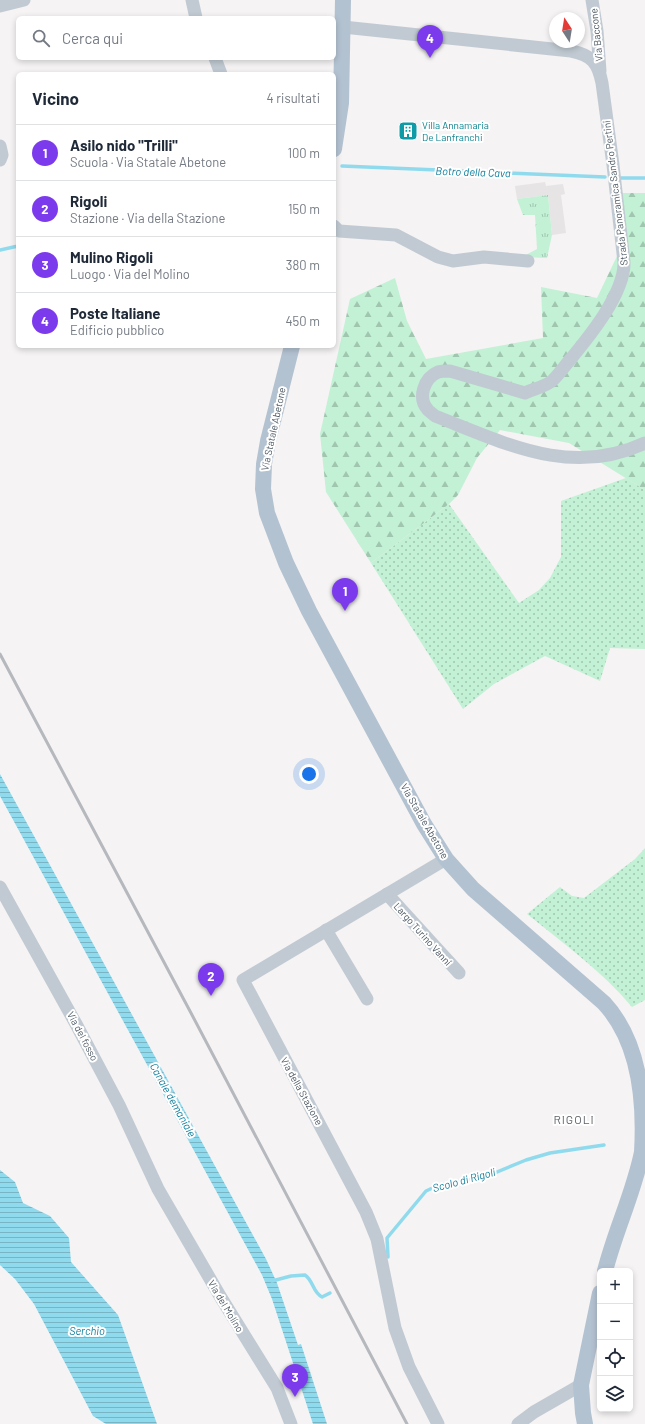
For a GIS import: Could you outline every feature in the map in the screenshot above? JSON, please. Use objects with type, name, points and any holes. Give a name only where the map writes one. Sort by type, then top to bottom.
[{"type":"main road","points":[[336,134],[341,103],[343,0]]},
{"type":"main road","name":"Via Statale Abetone","points":[[291,348],[268,441],[264,464],[263,489],[267,513],[286,563],[309,612],[424,824],[446,859],[473,889],[604,1003],[616,1016],[628,1038],[638,1062],[645,1103],[642,1151],[637,1173],[606,1268]]},
{"type":"main road","points":[[585,1424],[581,1385],[598,1304]]},
{"type":"street","points":[[0,6],[24,0]]},
{"type":"street","points":[[192,0],[196,16]]},
{"type":"street","name":"Via Baccone","points":[[592,0],[600,71]]},
{"type":"street","points":[[343,26],[571,51],[581,53],[589,58],[600,71]]},
{"type":"street","points":[[216,60],[220,72]]},
{"type":"street","name":"Strada Panoramica Sandro Pertini","points":[[600,71],[624,262],[624,270],[621,281],[607,310],[553,381],[525,393],[450,371],[439,372],[429,377],[422,391],[427,409],[435,416],[534,452],[573,458],[598,457],[630,450],[645,443]]},
{"type":"street","points":[[0,146],[2,155],[0,160]]},
{"type":"street","points":[[336,228],[339,231],[396,235],[438,257],[453,261],[484,257],[528,261]]},
{"type":"street","name":"Via della Stazione","points":[[438,1424],[409,1367],[395,1328],[377,1239],[366,1212],[242,980],[446,859]]},
{"type":"street","name":"Via del fosso","points":[[0,887],[119,1105],[158,1189]]},
{"type":"street","name":"Largo Turino Vanni","points":[[387,894],[459,973]]},
{"type":"street","points":[[326,930],[367,999]]},
{"type":"street","name":"Via del Molino","points":[[158,1189],[220,1296],[277,1388],[291,1424]]},
{"type":"street","points":[[518,1424],[534,1412],[581,1385]]},
{"type":"shaded area","points":[[545,182],[546,186],[563,184],[565,194],[561,195],[566,233],[552,235],[548,195],[517,199],[515,186]]},
{"type":"green space","points":[[611,193],[645,193],[645,490],[569,443],[500,430],[477,458],[458,495],[449,504],[371,563],[326,492],[320,434],[350,299],[395,278],[407,321],[426,359],[543,338],[541,287],[597,298],[618,254]]},
{"type":"green space","points":[[548,195],[552,235],[547,258],[522,257],[537,249],[535,215],[523,215],[517,199]]},
{"type":"green space","points":[[626,478],[645,490],[645,649],[610,648],[600,681],[545,656],[494,684],[463,709],[371,563],[449,504],[519,603],[539,590],[550,578],[561,557],[561,501]]},
{"type":"green space","points":[[645,848],[645,1000],[632,1007],[595,969],[527,914],[560,887],[572,896],[584,898],[635,859]]},
{"type":"water","name":"Canale demaniale","points":[[0,774],[266,1259],[277,1283],[298,1345],[301,1344],[327,1424],[313,1424],[272,1299],[262,1275],[0,796]]},
{"type":"water","name":"Serchio","points":[[0,1170],[15,1182],[23,1203],[50,1216],[69,1238],[71,1262],[118,1315],[157,1424],[106,1424],[93,1416],[34,1304],[15,1279],[0,1265]]},
{"type":"waterway","name":"Botro della Cava","points":[[342,166],[605,177]]},
{"type":"waterway","name":"Botro della Cava","points":[[621,178],[645,178]]},
{"type":"waterway","points":[[0,250],[16,246]]},
{"type":"waterway","name":"Scolo di Rigoli","points":[[388,1257],[387,1238],[426,1191],[439,1185],[485,1177],[526,1160],[550,1153],[604,1145]]},
{"type":"waterway","name":"Scolo di Rigoli","points":[[272,1281],[291,1276],[305,1275],[308,1277],[319,1295],[322,1297],[330,1293]]},
{"type":"railway","points":[[0,654],[407,1424]]},
{"type":"place","name":"Poste Italiane","points":[[430,58]]},
{"type":"place","name":"Villa Annamaria De Lanfranchi","points":[[408,131]]},
{"type":"place","name":"Asilo nido \"Trilli\"","points":[[345,611]]},
{"type":"place","name":"Rigoli","points":[[211,996]]},
{"type":"place","name":"Mulino Rigoli","points":[[295,1397]]},
{"type":"district","name":"RIGOLI","points":[[574,1120]]}]
